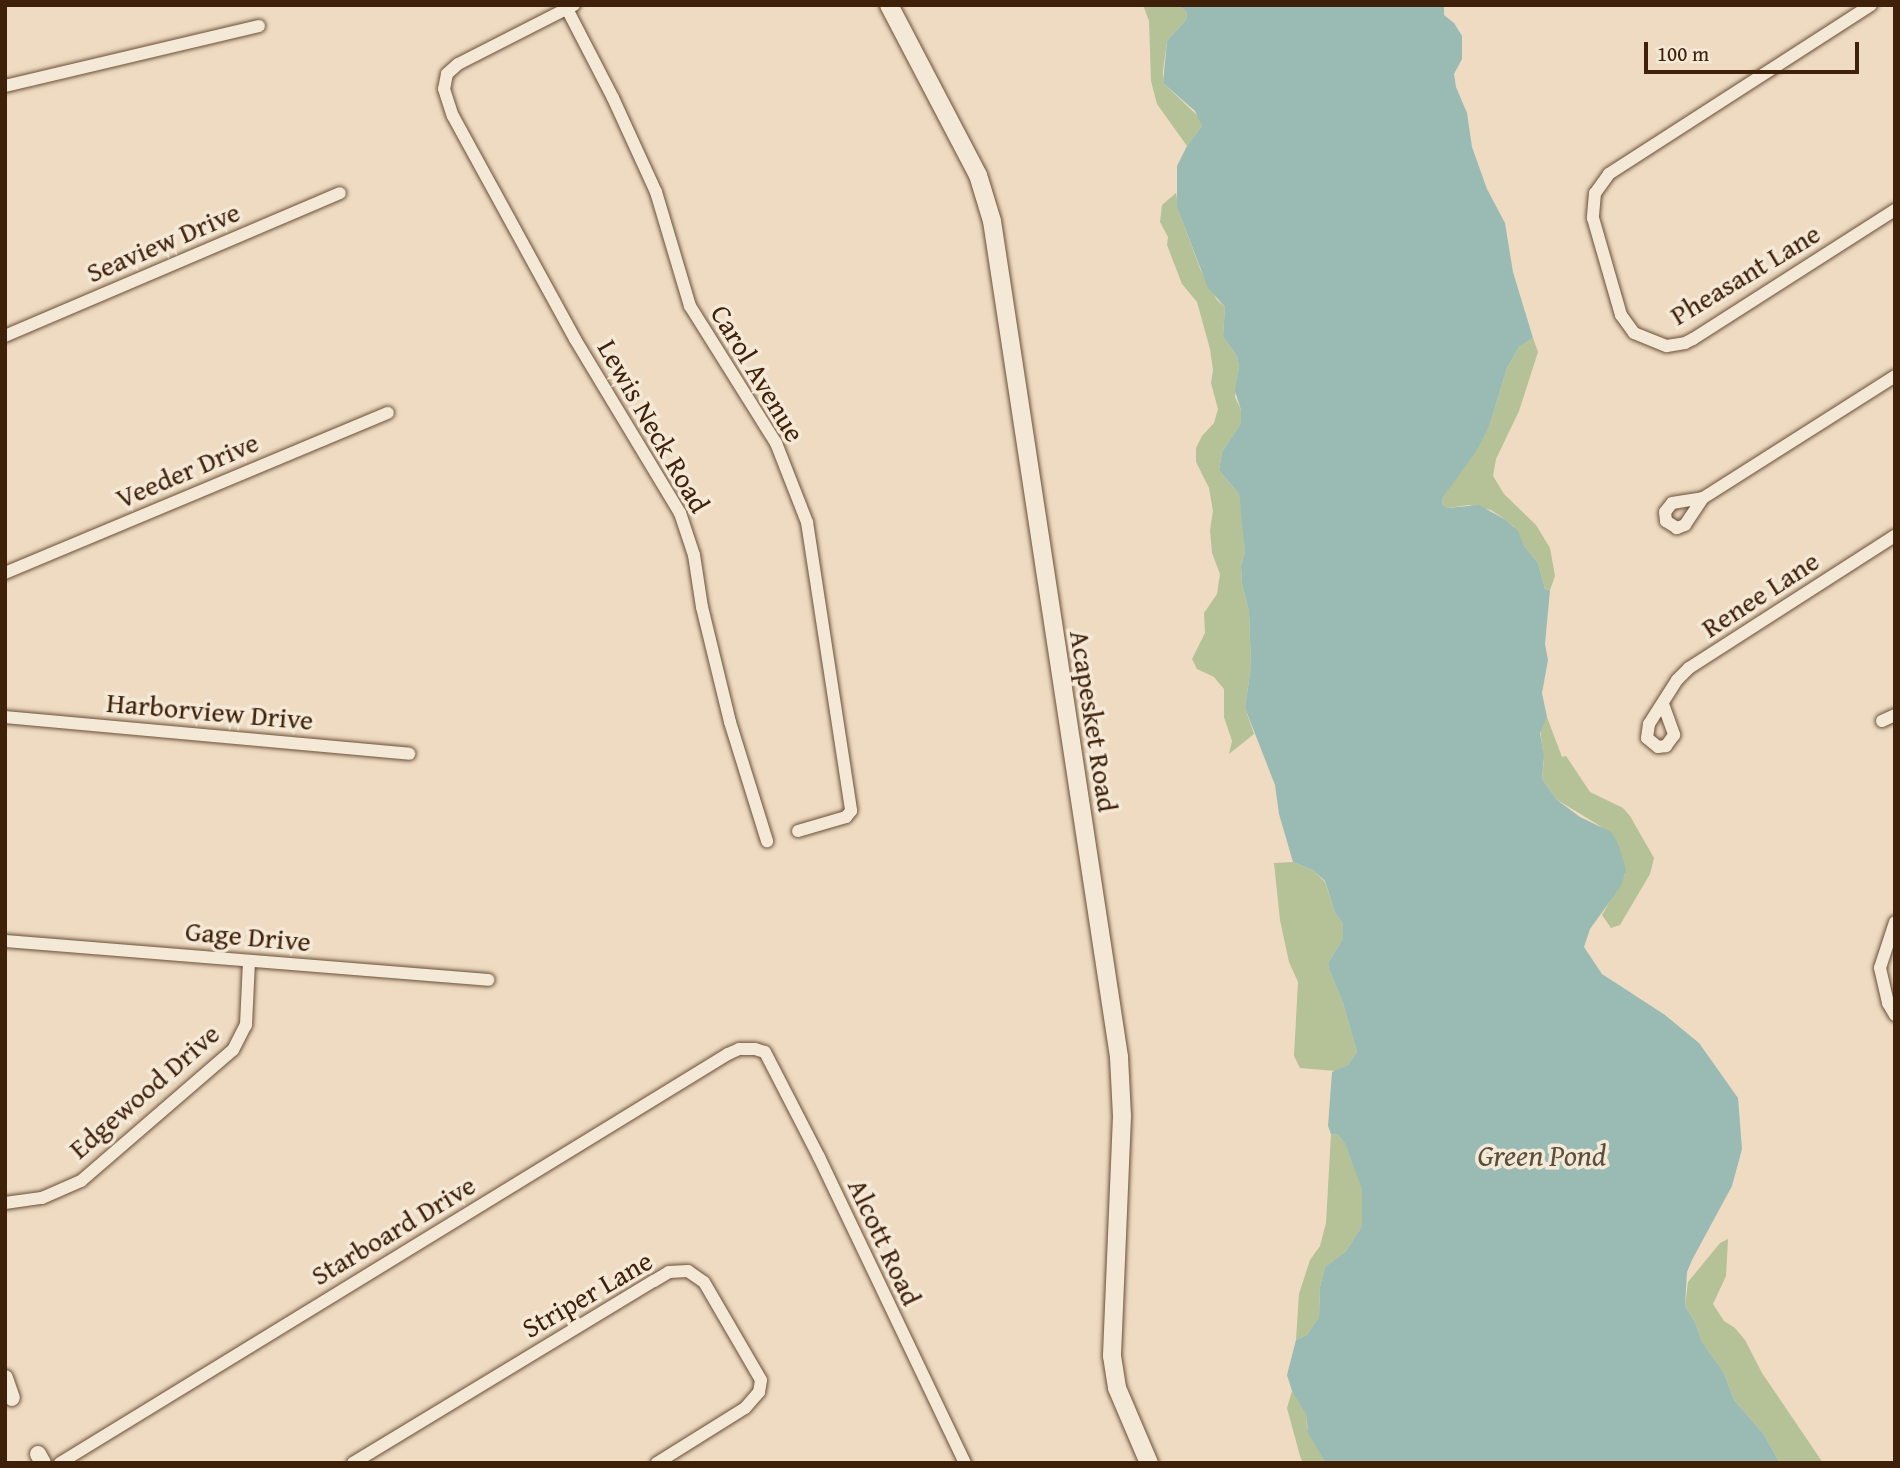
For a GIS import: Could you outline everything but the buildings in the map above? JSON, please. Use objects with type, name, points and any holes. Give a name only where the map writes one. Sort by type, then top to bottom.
[{"type":"main road","name":"Acapesket Road","points":[[889,5],[978,175],[992,221],[1119,1057],[1122,1116],[1112,1356],[1117,1388],[1149,1463]]},
{"type":"street","name":"Pheasant Lane","points":[[1871,5],[1609,174],[1595,192],[1593,219],[1621,315],[1634,333],[1667,346],[1693,339],[1895,210]]},
{"type":"street","name":"Lewis Neck Road","points":[[569,7],[457,64],[447,74],[446,98],[453,116],[575,339],[686,525],[730,722],[767,841]]},
{"type":"street","name":"Carol Avenue","points":[[569,7],[656,192],[690,306],[776,443],[807,522],[851,811],[846,817],[798,831]]},
{"type":"street","points":[[5,86],[259,26]]},
{"type":"street","name":"Seaview Drive","points":[[5,336],[340,193]]},
{"type":"street","points":[[1703,498],[1895,376]]},
{"type":"street","name":"Veeder Drive","points":[[5,573],[388,413]]},
{"type":"street","name":"Renee Lane","points":[[1663,704],[1677,680],[1689,668],[1895,536]]},
{"type":"street","points":[[1882,721],[1895,715]]},
{"type":"street","name":"Harborview Drive","points":[[5,717],[409,754]]},
{"type":"street","points":[[1895,922],[1880,968],[1888,1003],[1895,1015]]},
{"type":"street","name":"Gage Drive","points":[[5,941],[488,980]]},
{"type":"street","name":"Edgewood Drive","points":[[5,1203],[41,1198],[81,1181],[233,1051],[246,1025],[249,961]]},
{"type":"street","name":"Starboard Drive","points":[[60,1463],[728,1054],[739,1049],[755,1049]]},
{"type":"street","name":"Alcott Road","points":[[755,1049],[765,1052],[819,1157],[965,1463]]},
{"type":"street","name":"Striper Lane","points":[[353,1463],[654,1280],[669,1272],[688,1271],[704,1282],[761,1380],[759,1392],[745,1408],[657,1463]]},
{"type":"street","points":[[5,1378],[12,1398]]},
{"type":"green space","points":[[1143,5],[1179,5],[1187,13],[1186,20],[1167,41],[1163,83],[1199,117],[1202,126],[1187,146],[1157,104],[1151,81],[1149,21]]},
{"type":"green space","points":[[1176,193],[1179,212],[1201,271],[1217,300],[1225,307],[1223,337],[1237,356],[1239,367],[1235,397],[1241,410],[1241,423],[1222,452],[1219,470],[1239,494],[1243,523],[1245,552],[1241,566],[1242,584],[1249,611],[1251,666],[1245,708],[1254,734],[1229,754],[1232,741],[1224,717],[1224,689],[1214,677],[1197,669],[1192,659],[1205,633],[1204,613],[1217,594],[1220,574],[1212,553],[1210,530],[1213,511],[1209,488],[1196,462],[1196,448],[1202,436],[1214,423],[1218,409],[1211,383],[1213,370],[1210,349],[1197,302],[1182,284],[1167,245],[1168,237],[1160,222],[1162,205]]},
{"type":"green space","points":[[1533,338],[1538,352],[1519,411],[1496,459],[1493,476],[1504,494],[1536,525],[1550,548],[1555,576],[1550,590],[1545,589],[1538,563],[1524,546],[1514,527],[1506,520],[1491,510],[1469,505],[1447,508],[1442,504],[1443,497],[1490,424],[1507,368],[1519,347]]},
{"type":"green space","points":[[1547,717],[1562,757],[1566,756],[1590,792],[1623,808],[1654,858],[1650,874],[1620,925],[1611,928],[1602,915],[1625,874],[1618,843],[1600,826],[1556,799],[1542,779],[1544,761],[1540,728]]},
{"type":"green space","points":[[1293,862],[1313,870],[1325,882],[1335,913],[1343,924],[1343,939],[1328,963],[1357,1052],[1348,1065],[1336,1071],[1300,1068],[1294,1056],[1298,982],[1289,962],[1280,920],[1274,863]]},
{"type":"green space","points":[[1331,1134],[1338,1135],[1345,1144],[1363,1189],[1362,1226],[1346,1251],[1325,1267],[1320,1287],[1319,1317],[1307,1335],[1296,1340],[1299,1294],[1310,1260],[1320,1246],[1326,1223]]},
{"type":"green space","points":[[1728,1239],[1726,1276],[1713,1304],[1724,1321],[1735,1328],[1745,1340],[1762,1373],[1823,1463],[1780,1463],[1763,1433],[1734,1400],[1724,1373],[1702,1342],[1695,1322],[1685,1306],[1688,1282],[1720,1243]]},
{"type":"green space","points":[[1292,1391],[1301,1402],[1306,1414],[1307,1428],[1326,1463],[1303,1463],[1287,1408]]},
{"type":"water","name":"Green Pond","points":[[1179,5],[1444,5],[1444,15],[1454,23],[1462,36],[1462,59],[1454,74],[1456,87],[1467,113],[1472,147],[1487,189],[1505,223],[1513,272],[1533,338],[1519,347],[1507,368],[1490,424],[1477,450],[1443,497],[1442,504],[1447,508],[1479,505],[1506,520],[1518,531],[1524,546],[1538,563],[1545,589],[1550,590],[1545,644],[1548,660],[1542,693],[1547,717],[1540,733],[1544,757],[1542,779],[1556,799],[1580,817],[1611,832],[1618,843],[1626,870],[1621,886],[1590,929],[1584,947],[1602,974],[1665,1015],[1699,1043],[1738,1098],[1742,1149],[1732,1186],[1687,1272],[1685,1306],[1695,1322],[1702,1342],[1724,1373],[1734,1400],[1763,1433],[1780,1463],[1326,1463],[1308,1433],[1306,1414],[1292,1391],[1287,1375],[1296,1340],[1307,1335],[1319,1317],[1320,1287],[1325,1267],[1346,1251],[1362,1226],[1362,1189],[1345,1144],[1338,1135],[1331,1134],[1328,1126],[1332,1072],[1348,1065],[1357,1052],[1328,963],[1343,939],[1343,924],[1335,913],[1325,881],[1313,870],[1293,862],[1279,814],[1275,785],[1245,708],[1251,666],[1249,611],[1242,584],[1241,566],[1245,552],[1239,494],[1219,470],[1222,452],[1241,423],[1241,410],[1235,391],[1239,367],[1237,356],[1223,337],[1225,307],[1208,288],[1177,207],[1177,166],[1187,146],[1202,126],[1195,111],[1163,83],[1167,41],[1186,20],[1187,13]]}]
